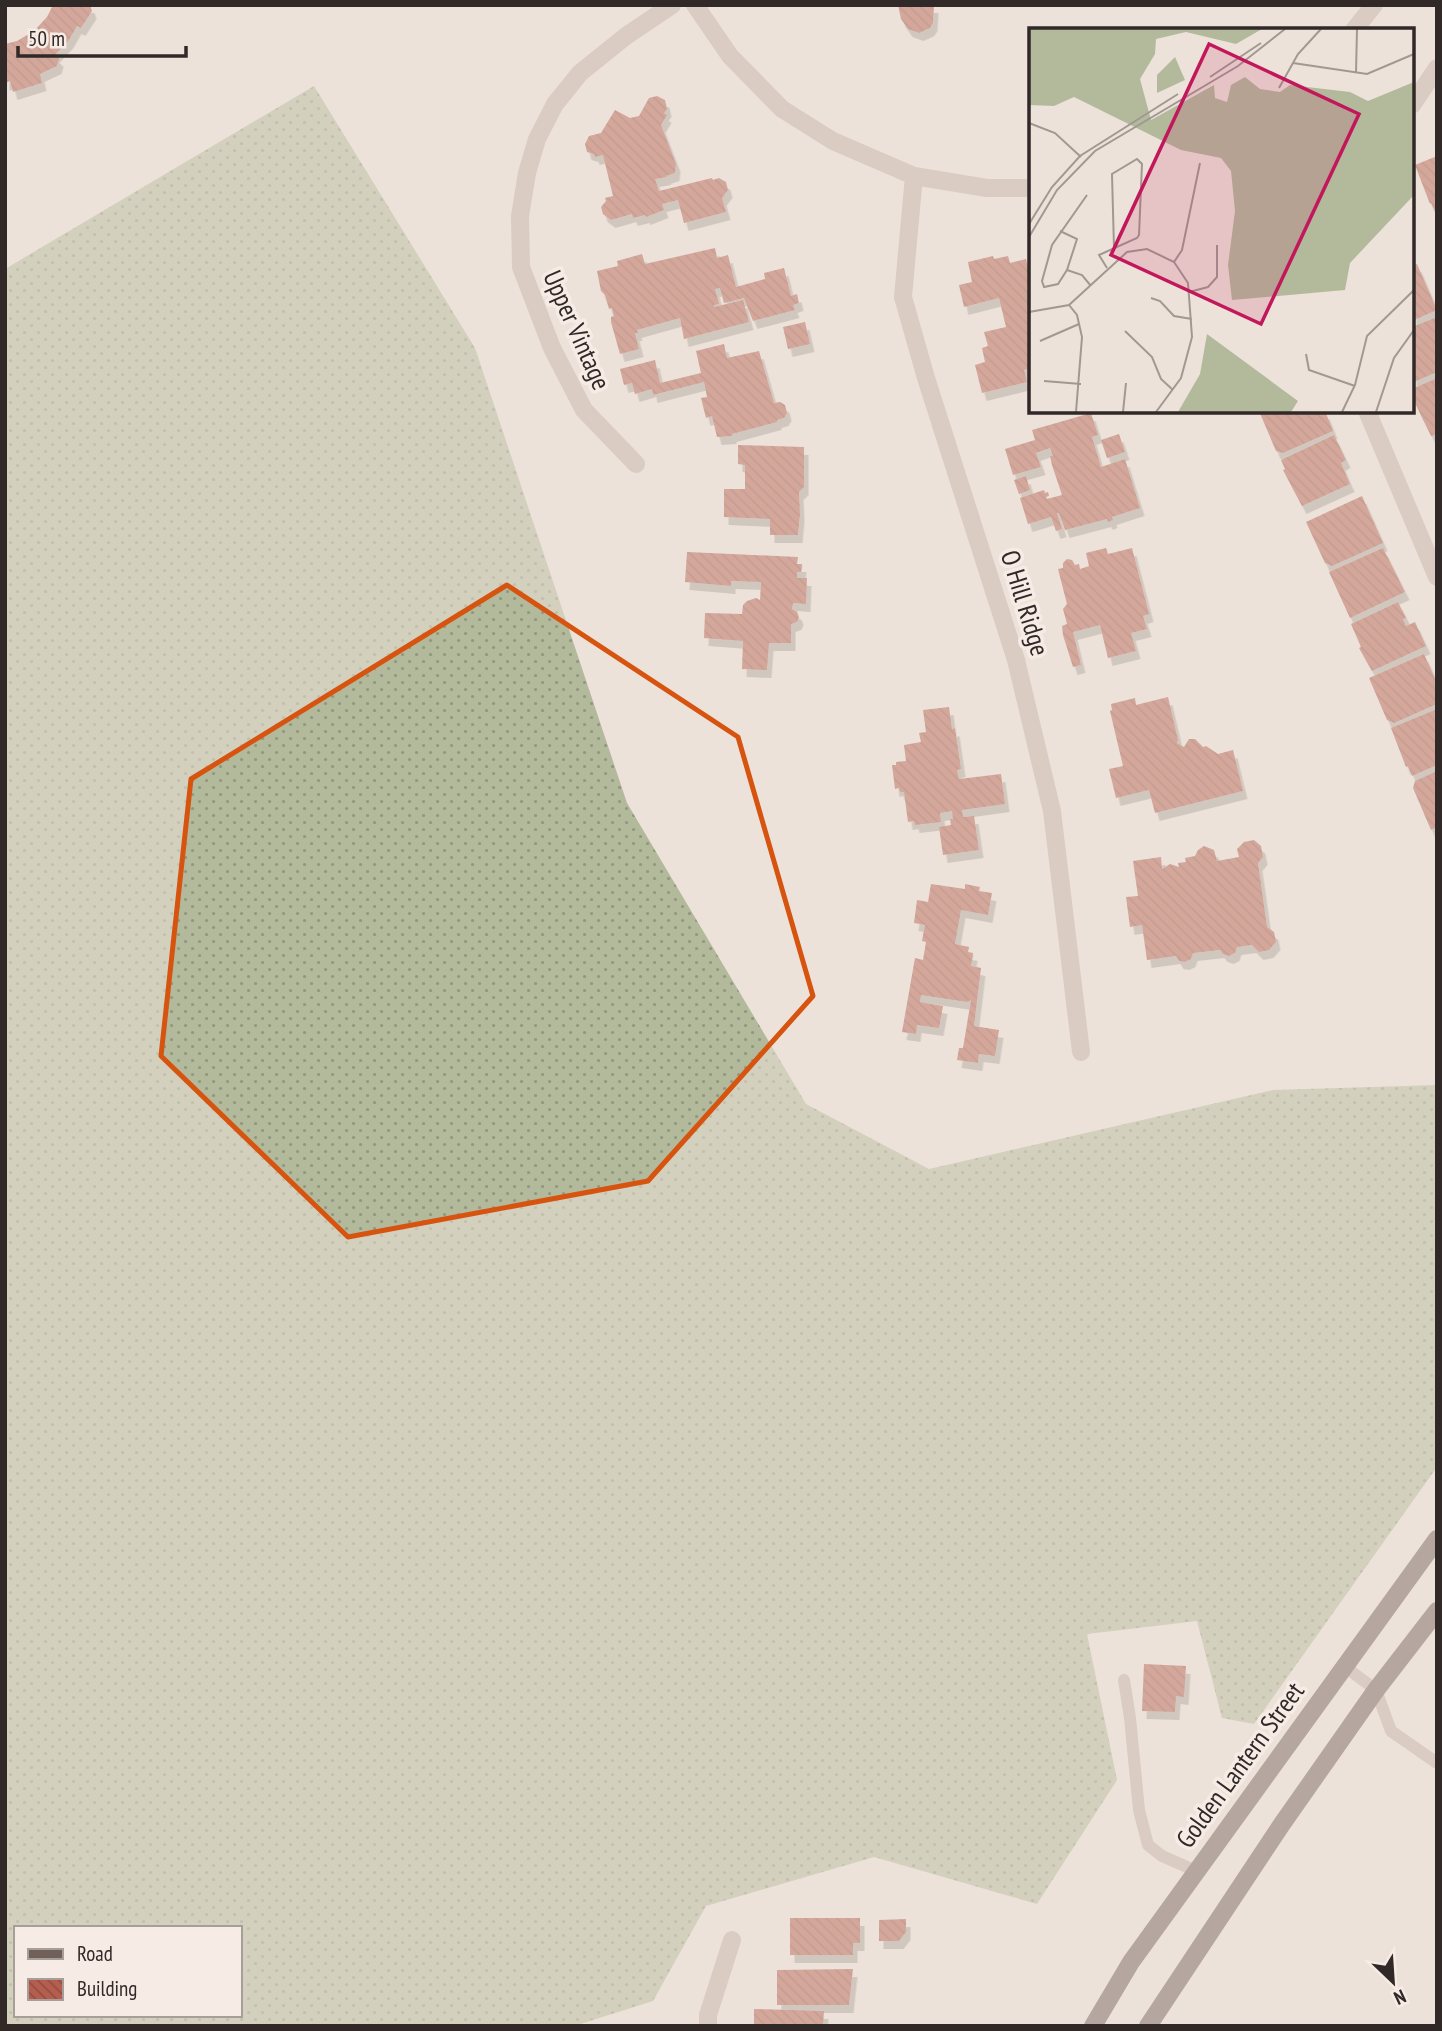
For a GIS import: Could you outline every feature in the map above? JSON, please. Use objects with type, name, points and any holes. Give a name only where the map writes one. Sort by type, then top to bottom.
[{"type":"main road","name":"Golden Lantern Street","points":[[1093,2026],[1131,1962],[1437,1539]]},
{"type":"main road","points":[[1148,2026],[1376,1690],[1437,1611]]},
{"type":"street","name":"Upper Vintage","points":[[636,464],[584,411],[552,348],[521,267],[520,215],[527,173],[537,139],[555,104],[580,73],[626,36],[672,5]]},
{"type":"street","points":[[695,5],[730,56],[782,109],[833,141],[915,176],[987,188],[1029,188]]},
{"type":"street","points":[[1356,28],[1374,5]]},
{"type":"street","points":[[1414,102],[1437,68]]},
{"type":"street","name":"O Hill Ridge","points":[[915,176],[902,297],[1016,660],[1052,811],[1081,1052]]},
{"type":"street","points":[[1368,413],[1437,577]]},
{"type":"street","points":[[708,2026],[708,2015],[732,1940]]},
{"type":"lane","points":[[1344,1666],[1376,1690],[1391,1731],[1437,1763]]},
{"type":"lane","points":[[1124,1680],[1139,1811],[1148,1845],[1161,1856],[1196,1871]]},
{"type":"highlighted area","points":[[507,585],[738,737],[813,996],[648,1181],[348,1237],[161,1056],[191,779]]},
{"type":"green space","points":[[314,86],[475,348],[627,803],[806,1104],[929,1169],[1273,1090],[1437,1085],[1437,1467],[1254,1724],[1222,1718],[1197,1621],[1087,1634],[1117,1780],[1037,1904],[874,1857],[706,1906],[653,2001],[574,2026],[5,2026],[5,269]]},
{"type":"building","points":[[53,5],[90,5],[92,11],[81,28],[77,26],[55,55],[59,59],[57,66],[40,74],[42,83],[13,92],[10,81],[5,83],[5,44],[17,41],[34,31],[47,17]]},
{"type":"building","points":[[898,5],[934,5],[930,28],[919,33],[908,29],[901,19]]},
{"type":"building","points":[[657,96],[665,100],[667,109],[664,113],[667,115],[661,125],[676,164],[675,173],[655,179],[659,191],[719,178],[726,182],[728,190],[722,198],[726,212],[684,223],[678,200],[662,204],[664,210],[646,217],[633,218],[632,214],[611,220],[603,214],[601,207],[606,201],[605,198],[613,196],[603,155],[595,157],[587,152],[585,144],[589,136],[601,133],[615,110],[630,118],[639,116],[649,98]]},
{"type":"building","points":[[1437,156],[1437,216],[1415,165]]},
{"type":"building","points":[[715,248],[717,258],[728,255],[736,287],[765,279],[764,273],[784,268],[791,296],[797,294],[799,303],[793,305],[795,310],[753,321],[744,298],[724,303],[720,288],[715,289],[719,304],[714,307],[743,300],[749,322],[684,339],[680,318],[637,330],[638,333],[635,333],[639,349],[620,354],[611,322],[611,317],[614,316],[612,308],[609,309],[601,291],[597,271],[618,266],[617,261],[642,254],[645,264]]},
{"type":"building","points":[[993,256],[994,259],[1008,256],[1010,263],[1026,259],[1029,271],[1029,369],[1024,370],[1027,382],[982,393],[975,365],[985,362],[982,348],[988,346],[984,332],[1006,327],[999,298],[964,307],[959,285],[972,282],[968,262]]},
{"type":"building","points":[[1417,264],[1437,310],[1414,320],[1414,265]]},
{"type":"building","points":[[1437,317],[1437,372],[1414,382],[1414,326]]},
{"type":"building","points":[[805,322],[810,344],[788,349],[783,327]]},
{"type":"building","points":[[724,344],[727,358],[759,351],[774,403],[785,405],[787,413],[784,418],[732,436],[717,437],[712,416],[706,418],[701,398],[707,397],[704,382],[653,395],[652,389],[635,394],[632,383],[624,385],[620,369],[655,360],[660,383],[701,373],[696,351]]},
{"type":"building","points":[[1437,378],[1437,434],[1431,436],[1414,401],[1414,388]]},
{"type":"building","points":[[1091,413],[1098,435],[1092,437],[1101,467],[1125,459],[1140,508],[1112,517],[1113,520],[1108,522],[1107,519],[1065,530],[1059,513],[1062,529],[1056,531],[1051,517],[1028,524],[1020,498],[1044,490],[1045,493],[1048,492],[1047,499],[1062,495],[1050,456],[1053,456],[1050,448],[1036,453],[1041,467],[1013,475],[1005,449],[1035,440],[1032,430]]},
{"type":"building","points":[[1260,413],[1326,413],[1333,431],[1283,453],[1276,451]]},
{"type":"building","points":[[1119,434],[1125,452],[1107,458],[1101,440]]},
{"type":"building","points":[[1334,435],[1346,460],[1341,463],[1350,484],[1302,506],[1283,470],[1285,469],[1281,460]]},
{"type":"building","points":[[738,445],[804,447],[804,487],[799,492],[798,535],[770,535],[770,519],[724,517],[724,489],[745,489],[745,465],[738,464]]},
{"type":"building","points":[[1026,476],[1030,490],[1019,494],[1014,480]]},
{"type":"building","points":[[1362,496],[1383,543],[1332,566],[1325,563],[1306,522]]},
{"type":"building","points":[[1106,548],[1108,554],[1132,548],[1149,614],[1143,616],[1147,629],[1131,633],[1136,651],[1108,658],[1100,625],[1073,632],[1081,665],[1073,667],[1063,635],[1062,626],[1067,624],[1063,609],[1067,604],[1058,569],[1063,568],[1067,559],[1072,560],[1075,565],[1079,564],[1080,569],[1089,566],[1086,553]]},
{"type":"building","points":[[1383,548],[1405,592],[1350,618],[1329,572]]},
{"type":"building","points":[[687,552],[798,557],[797,564],[802,564],[797,578],[807,578],[806,604],[793,603],[792,609],[799,617],[797,622],[791,624],[791,643],[769,643],[767,670],[742,669],[743,641],[704,638],[705,613],[742,614],[743,605],[747,601],[756,598],[760,600],[761,582],[731,581],[731,586],[685,582]]},
{"type":"building","points":[[1398,602],[1406,618],[1403,619],[1406,626],[1415,622],[1426,646],[1372,671],[1359,648],[1361,647],[1351,624]]},
{"type":"building","points":[[1424,654],[1437,683],[1437,704],[1394,723],[1387,720],[1369,678]]},
{"type":"building","points":[[1168,697],[1177,743],[1184,747],[1189,739],[1195,739],[1203,747],[1206,746],[1218,754],[1233,750],[1243,791],[1155,813],[1149,790],[1116,798],[1109,769],[1123,766],[1110,711],[1111,704],[1135,698],[1136,705]]},
{"type":"building","points":[[949,707],[961,769],[957,770],[959,779],[1001,774],[1005,804],[962,810],[963,817],[974,816],[979,850],[943,855],[939,827],[951,825],[952,811],[940,813],[941,822],[915,825],[914,821],[908,822],[904,792],[900,792],[899,788],[895,789],[892,765],[906,761],[904,745],[921,742],[919,733],[926,732],[923,710]]},
{"type":"building","points":[[1437,709],[1437,765],[1412,776],[1391,728]]},
{"type":"building","points":[[1437,771],[1437,827],[1431,830],[1413,788],[1415,781]]},
{"type":"building","points":[[1254,840],[1261,846],[1263,857],[1258,863],[1267,927],[1274,932],[1276,942],[1269,950],[1259,952],[1252,945],[1237,947],[1235,953],[1229,956],[1220,950],[1193,953],[1191,959],[1185,962],[1179,961],[1176,956],[1147,960],[1142,925],[1130,927],[1126,897],[1138,896],[1133,861],[1161,857],[1162,869],[1170,864],[1179,867],[1178,863],[1186,862],[1185,858],[1195,856],[1204,846],[1214,850],[1217,861],[1239,857],[1237,849],[1244,842]]},
{"type":"building","points":[[931,884],[965,889],[965,884],[980,887],[979,891],[992,893],[988,915],[961,910],[955,944],[969,947],[968,952],[973,953],[971,966],[981,968],[974,1026],[999,1030],[995,1056],[979,1054],[978,1063],[957,1060],[959,1048],[963,1048],[971,1000],[967,1002],[921,995],[920,1002],[943,1006],[939,1028],[917,1025],[916,1034],[902,1032],[915,958],[923,960],[926,942],[922,941],[925,925],[914,923],[917,900],[928,902]]},
{"type":"building","points":[[1144,1664],[1186,1666],[1184,1697],[1176,1696],[1175,1712],[1142,1711]]},
{"type":"building","points":[[790,1918],[860,1918],[860,1943],[853,1943],[853,1955],[790,1955]]},
{"type":"building","points":[[906,1919],[906,1932],[899,1941],[879,1941],[879,1920]]},
{"type":"building","points":[[853,1969],[849,2005],[777,2005],[777,1970]]},
{"type":"building","points":[[754,2009],[824,2011],[823,2026],[754,2026]]}]
